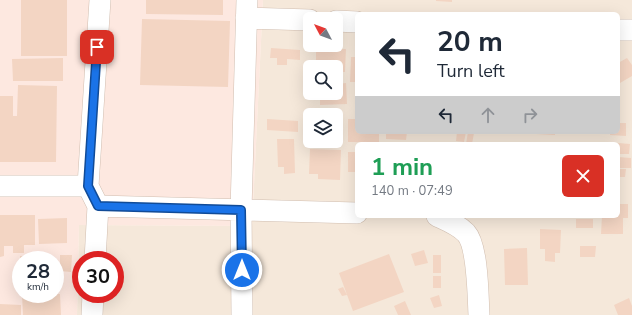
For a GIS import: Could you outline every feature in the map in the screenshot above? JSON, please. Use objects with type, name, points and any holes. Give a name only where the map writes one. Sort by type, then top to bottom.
[{"type":"street","points":[[96,251],[98,206],[88,186],[100,0]]},
{"type":"street","points":[[242,315],[241,210],[246,9],[303,19]]},
{"type":"street","points":[[343,21],[355,22]]},
{"type":"street","points":[[620,30],[632,30]]},
{"type":"street","points":[[0,186],[88,186]]},
{"type":"street","points":[[98,206],[355,213]]},
{"type":"street","points":[[442,218],[454,223],[468,234],[474,249],[479,315]]},
{"type":"street","points":[[92,315],[93,303]]},
{"type":"shaded area","points":[[0,0],[263,0],[252,226],[79,225],[78,251],[72,251],[72,303],[77,303],[77,315],[0,315]]},
{"type":"shaded area","points":[[263,0],[632,0],[632,315],[77,315],[77,303],[124,303],[124,251],[78,251],[79,225],[252,226]]},
{"type":"building","points":[[21,0],[67,0],[67,56],[21,56]]},
{"type":"building","points":[[146,0],[223,0],[223,15],[146,14]]},
{"type":"building","points":[[452,0],[452,2],[436,1]]},
{"type":"building","points":[[142,19],[230,21],[228,87],[140,85]]},
{"type":"building","points":[[271,48],[300,50],[300,60],[287,59],[287,65],[277,65],[277,58],[270,58]]},
{"type":"building","points":[[343,49],[346,49],[345,72],[343,72],[343,60],[316,60],[316,52],[343,52]]},
{"type":"building","points":[[351,57],[355,57],[355,82],[350,82]]},
{"type":"building","points":[[63,58],[63,81],[13,81],[12,59]]},
{"type":"building","points":[[627,58],[632,65],[632,76],[620,83],[620,62]]},
{"type":"building","points":[[343,83],[346,83],[347,104],[320,105],[320,100],[343,100]]},
{"type":"building","points":[[18,85],[57,86],[56,162],[0,162],[0,96],[13,96],[13,116],[17,116]]},
{"type":"building","points":[[267,119],[298,121],[298,132],[267,130]]},
{"type":"building","points":[[348,119],[355,119],[355,134],[379,134],[379,142],[348,142]]},
{"type":"building","points":[[620,123],[626,123],[626,136],[610,135],[620,134]]},
{"type":"building","points":[[386,134],[407,134],[406,140],[386,139]]},
{"type":"building","points":[[457,134],[466,134],[464,142],[456,141]]},
{"type":"building","points":[[468,134],[474,134],[472,142],[466,142]]},
{"type":"building","points":[[277,139],[294,139],[295,173],[284,174],[284,167],[278,167]]},
{"type":"building","points":[[620,143],[630,144],[629,154],[620,154]]},
{"type":"building","points":[[310,149],[341,150],[340,180],[318,179],[318,174],[309,174]]},
{"type":"building","points":[[348,152],[355,152],[355,172],[348,172]]},
{"type":"building","points":[[620,157],[631,158],[631,168],[620,168]]},
{"type":"building","points":[[620,169],[626,169],[625,177],[620,177]]},
{"type":"building","points":[[620,204],[628,204],[628,218],[623,218],[623,234],[601,234],[602,218],[620,218]]},
{"type":"building","points":[[0,215],[35,215],[35,245],[24,245],[24,251],[13,251],[13,246],[4,246],[4,256],[0,257]]},
{"type":"building","points":[[67,218],[67,243],[39,244],[38,219]]},
{"type":"building","points":[[576,219],[593,219],[593,228],[576,228]]},
{"type":"building","points":[[540,229],[561,230],[560,253],[555,253],[555,262],[545,261],[545,249],[540,249]]},
{"type":"building","points":[[580,246],[596,246],[595,257],[580,257]]},
{"type":"building","points":[[527,248],[528,285],[505,285],[504,249]]},
{"type":"building","points":[[424,250],[428,263],[415,266],[411,254]]},
{"type":"building","points":[[389,254],[404,292],[353,311],[339,273]]},
{"type":"building","points":[[64,255],[72,255],[71,272],[64,271]]},
{"type":"building","points":[[433,255],[441,255],[441,273],[433,273]]},
{"type":"building","points":[[433,276],[441,276],[441,288],[433,288]]},
{"type":"building","points":[[343,287],[347,295],[342,296],[338,289]]},
{"type":"building","points":[[439,295],[442,306],[434,308],[430,298]]},
{"type":"building","points":[[629,298],[632,306],[632,315],[618,315],[614,305]]},
{"type":"building","points":[[405,301],[411,315],[398,315],[394,306]]},
{"type":"building","points":[[22,303],[60,303],[61,315],[23,315]]},
{"type":"building","points":[[0,304],[21,305],[21,315],[0,315]]},
{"type":"route","points":[[97,47],[88,186],[98,206],[241,210],[242,270]]}]
